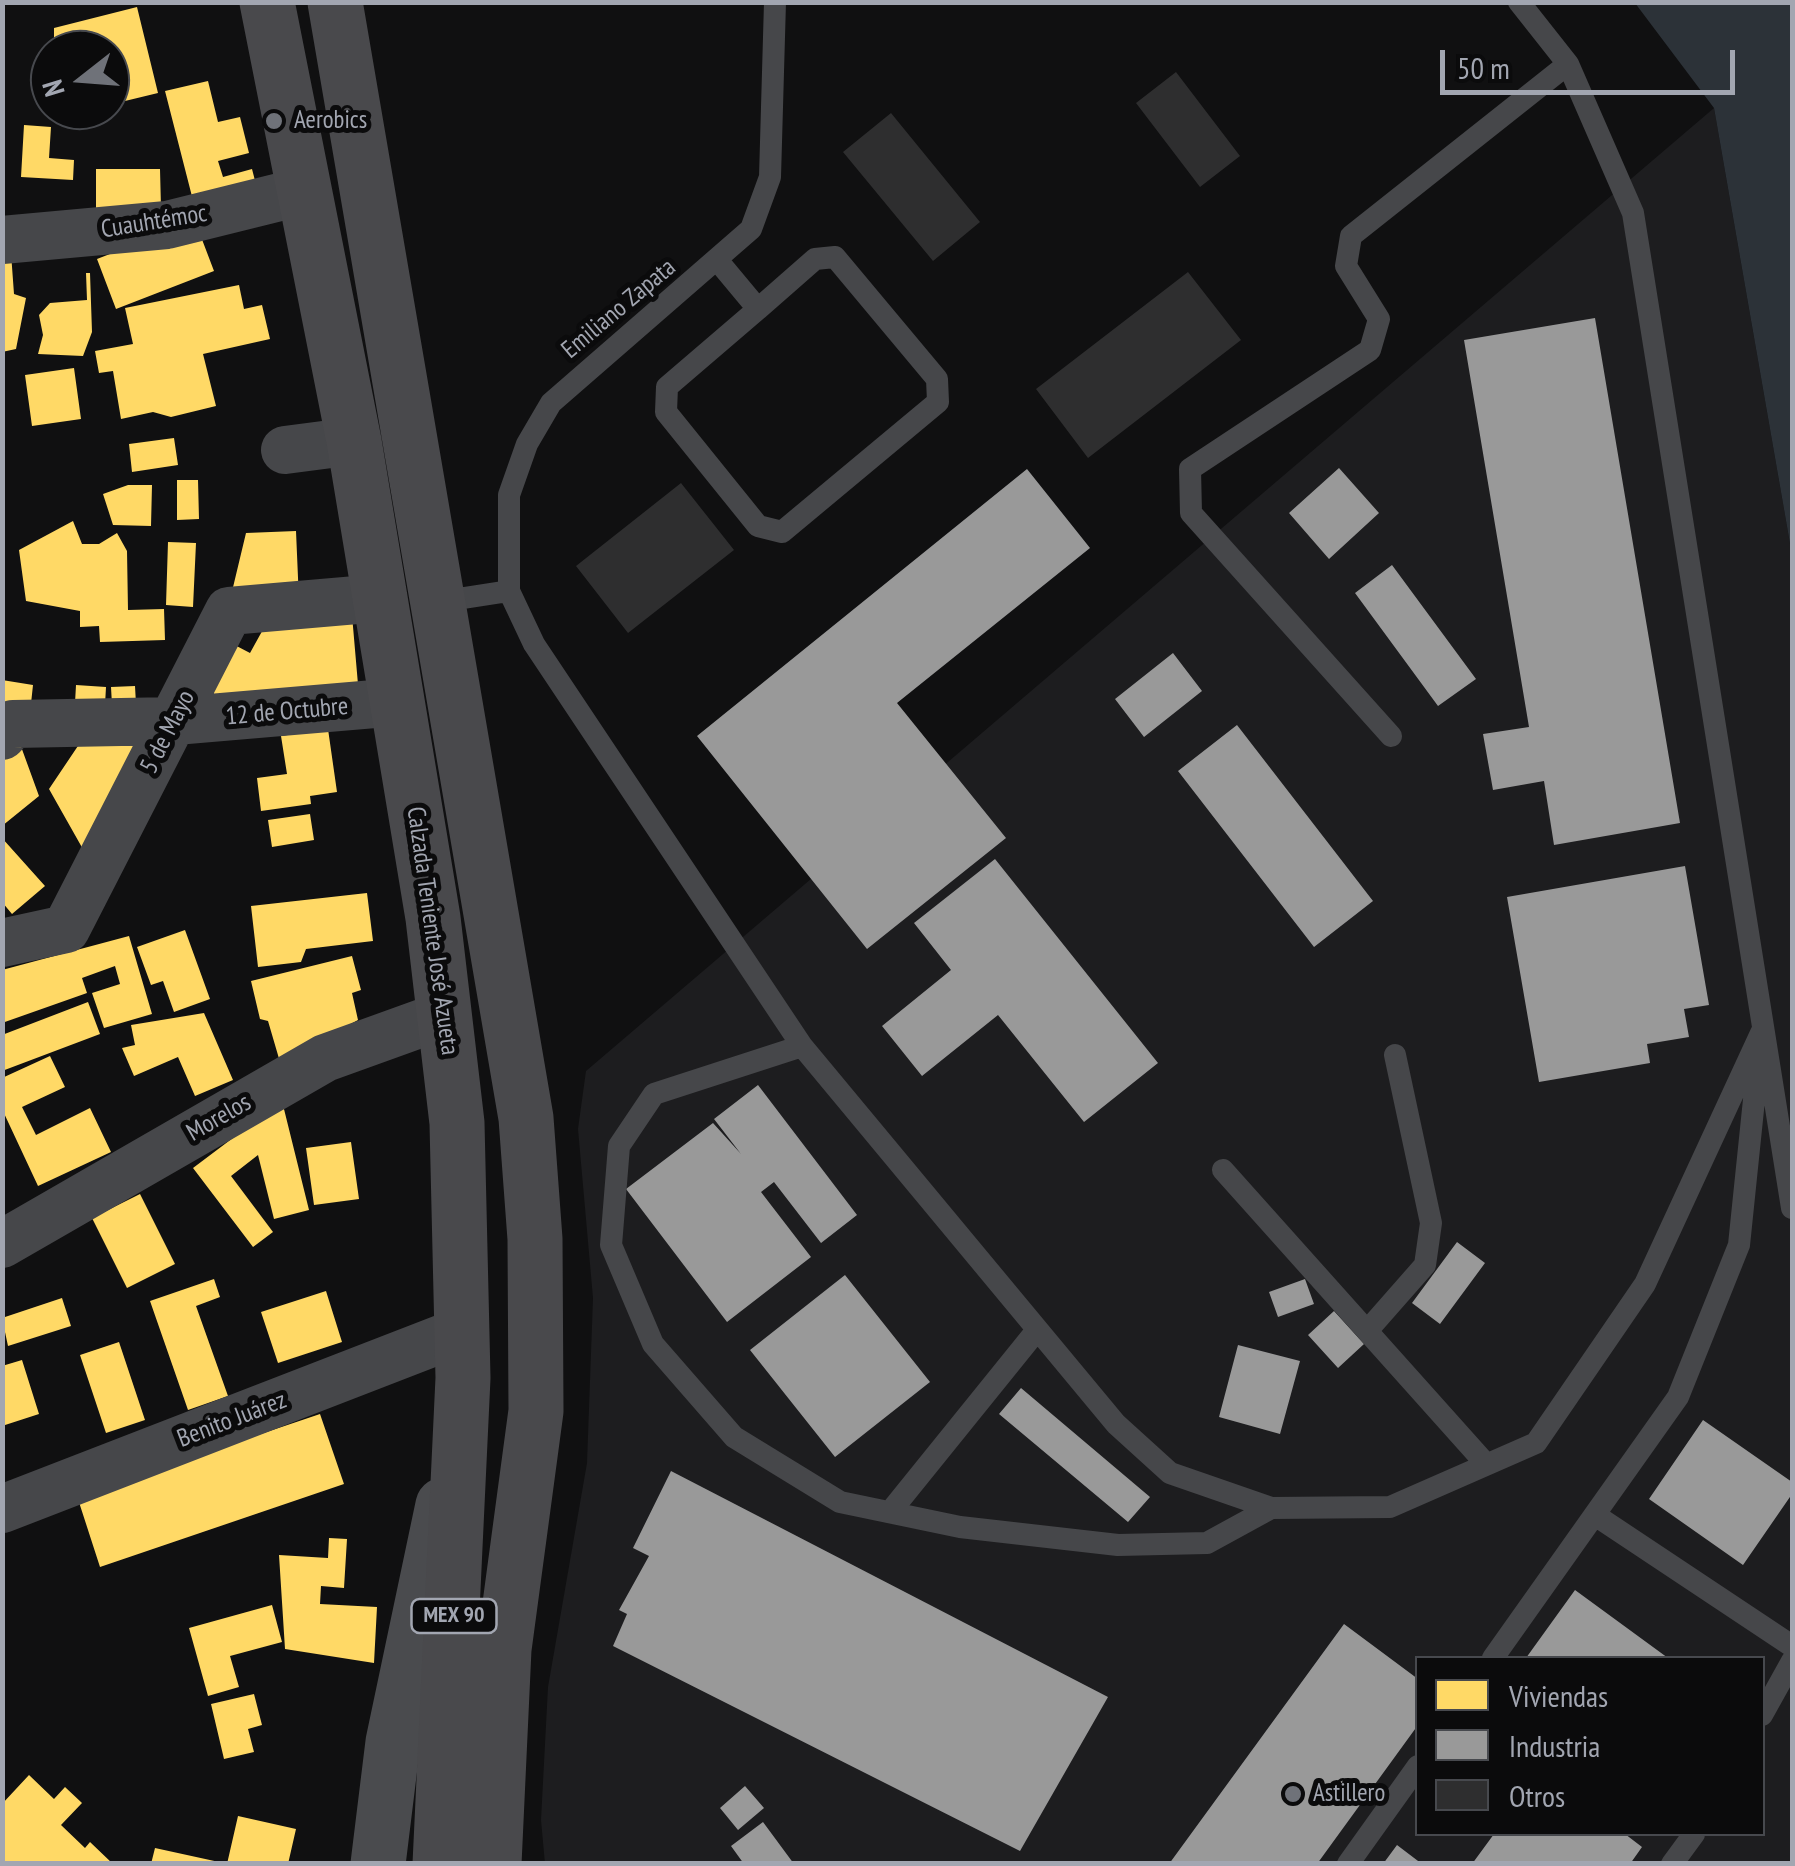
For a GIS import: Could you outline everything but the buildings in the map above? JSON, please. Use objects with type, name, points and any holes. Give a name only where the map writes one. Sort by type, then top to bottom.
[{"type":"main road","name":"Calzada Teniente José Azueta","points":[[267,2],[354,441],[447,1014],[458,1123],[461,1424],[393,1742],[378,1864]]},
{"type":"main road","points":[[335,2],[526,1118],[535,1238],[536,1411],[500,1691],[494,1864]]},
{"type":"main road","points":[[458,1123],[526,1118]]},
{"type":"main road","name":"MEX 90","points":[[440,1864],[461,1424]]},
{"type":"main road","points":[[500,1691],[513,1864]]},
{"type":"street","name":"Cuauhtémoc","points":[[2,240],[167,225],[304,191]]},
{"type":"street","points":[[285,450],[354,441]]},
{"type":"street","name":"5 de Mayo","points":[[2,942],[66,928],[229,611],[380,598]]},
{"type":"street","name":"12 de Octubre","points":[[2,736],[13,724],[174,721],[398,702]]},
{"type":"street","name":"Morelos","points":[[2,1244],[324,1058],[447,1014]]},
{"type":"street","name":"Benito Juárez","points":[[2,1509],[462,1330]]},
{"type":"lane","name":"Emiliano Zapata","points":[[509,591],[509,495],[527,444],[551,403],[718,262],[750,229],[770,176],[775,2]]},
{"type":"lane","points":[[1519,2],[1568,64],[1633,212],[1792,1208]]},
{"type":"lane","points":[[1391,736],[1191,513],[1190,469],[1370,350],[1379,319],[1346,266],[1351,236],[1568,64]]},
{"type":"lane","points":[[836,257],[937,379],[938,402],[782,532],[758,526],[666,412],[668,387],[758,309],[816,259],[836,257]]},
{"type":"lane","points":[[718,262],[758,309]]},
{"type":"lane","points":[[438,602],[509,591],[534,644],[802,1046],[1037,1330],[1116,1424],[1170,1474],[1272,1508],[1390,1507],[1536,1442],[1645,1284],[1762,1033]]},
{"type":"lane","points":[[1494,1656],[1678,1397],[1738,1245],[1762,1033]]},
{"type":"lane","points":[[802,1046],[654,1094],[619,1146],[610,1245],[653,1344],[734,1437],[840,1502],[960,1527],[1118,1545],[1207,1543],[1272,1508]]},
{"type":"lane","points":[[1368,1332],[1424,1265],[1431,1223],[1395,1055]]},
{"type":"lane","points":[[1223,1170],[1486,1464]]},
{"type":"lane","points":[[890,1512],[1037,1330]]},
{"type":"lane","points":[[1595,1514],[1792,1646]]},
{"type":"lane","points":[[1765,1710],[1792,1661]]},
{"type":"lane","points":[[1348,1864],[1415,1770]]},
{"type":"lane","points":[[1672,1864],[1693,1836]]},
{"type":"shaded area","points":[[1635,3],[1792,3],[1792,555],[1714,108]]},
{"type":"shaded area","points":[[1714,108],[1792,555],[1792,1863],[545,1864],[541,1820],[548,1687],[587,1463],[593,1298],[578,1129],[586,1071]]},
{"type":"place","name":"Aerobics","points":[[274,121]]},
{"type":"place","name":"Astillero","points":[[1293,1794]]}]
